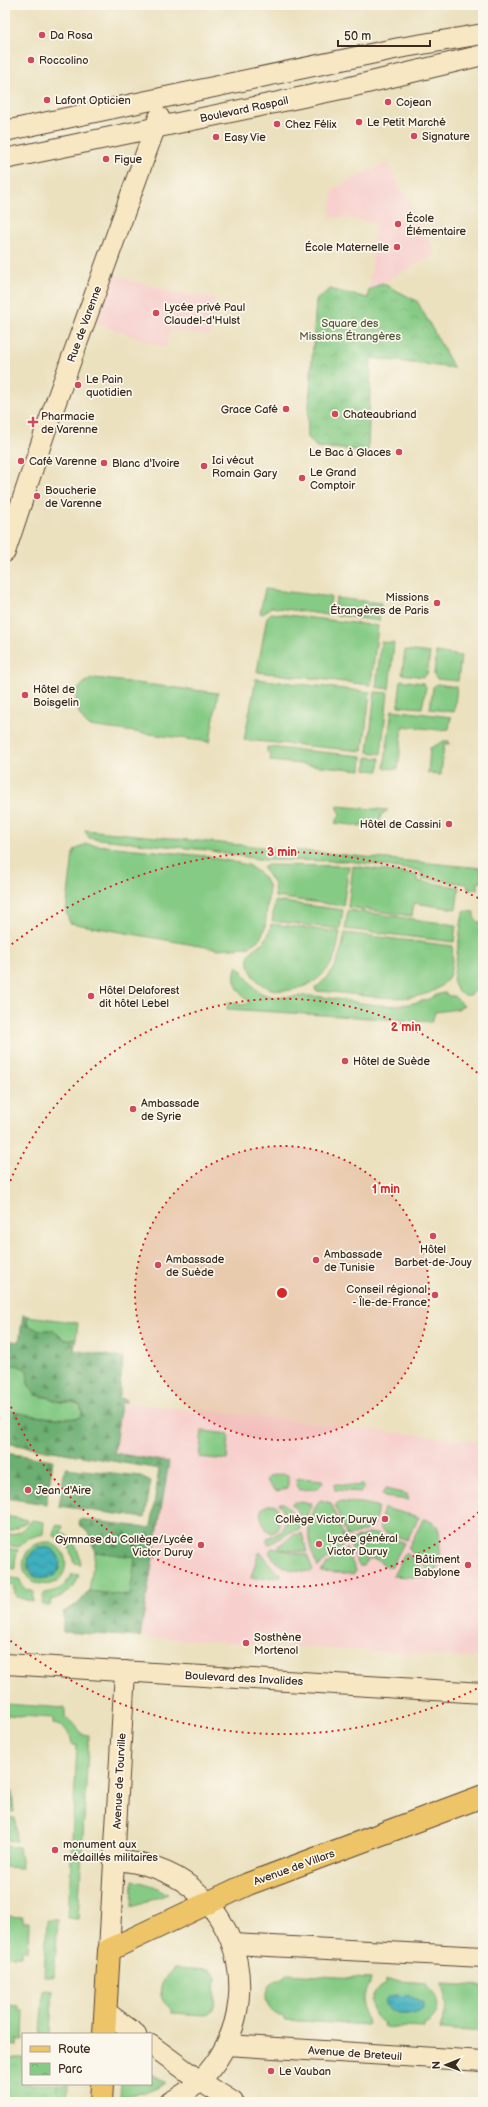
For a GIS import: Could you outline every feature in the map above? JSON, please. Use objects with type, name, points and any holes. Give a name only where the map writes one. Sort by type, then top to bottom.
[{"type":"main road","points":[[5,131],[398,48],[483,34]]},
{"type":"main road","name":"Boulevard Raspail","points":[[5,159],[346,88],[483,55]]},
{"type":"main road","name":"Rue de Varenne","points":[[5,552],[42,444],[166,98]]},
{"type":"main road","name":"Boulevard des Invalides","points":[[5,1664],[483,1693]]},
{"type":"main road","name":"Avenue de Tourville","points":[[104,2033],[126,1671]]},
{"type":"main road","name":"Avenue de Villars","points":[[109,1950],[248,1884],[483,1796]]},
{"type":"main road","points":[[114,1860],[138,1863],[161,1870],[192,1888],[208,1904],[222,1922],[232,1944],[239,1969],[240,1996],[236,2021],[227,2045],[215,2064],[200,2081],[183,2095],[170,2102]]},
{"type":"main road","points":[[232,1944],[483,1957]]},
{"type":"main road","points":[[106,2011],[135,2033]]},
{"type":"main road","name":"Avenue de Breteuil","points":[[227,2045],[483,2061]]},
{"type":"main road","points":[[152,2046],[200,2081],[232,2102]]},
{"type":"main road","points":[[101,2102],[102,2085]]},
{"type":"shaded area","name":"École Élémentaire","points":[[387,162],[436,254],[369,290],[376,226],[373,222],[330,216],[333,189]]},
{"type":"shaded area","name":"Lycée privé Paul Claudel-d'Hulst","points":[[112,274],[178,294],[215,298],[210,336],[170,330],[165,348],[95,323]]},
{"type":"shaded area","name":"Lycée général Victor Duruy","points":[[121,1402],[483,1442],[483,1658],[140,1637],[169,1462],[114,1454]]},
{"type":"green space","name":"Square des Missions Étrangères","points":[[382,283],[417,301],[454,368],[371,358],[368,451],[316,447],[307,436],[316,300],[330,289],[368,298],[369,290]]},
{"type":"green space","points":[[265,589],[331,597],[328,615],[271,607],[263,614],[260,613]]},
{"type":"green space","points":[[336,598],[381,603],[379,621],[337,615],[335,611]]},
{"type":"green space","points":[[271,613],[378,626],[371,685],[257,672],[267,617]]},
{"type":"green space","points":[[381,642],[394,643],[389,689],[376,687]]},
{"type":"green space","points":[[405,650],[430,653],[427,674],[423,677],[402,674]]},
{"type":"green space","points":[[436,652],[461,656],[458,681],[437,679],[434,675]]},
{"type":"green space","points":[[95,678],[218,693],[210,742],[89,726],[79,713],[76,699],[77,692],[81,686],[87,681]]},
{"type":"green space","points":[[256,679],[370,692],[363,751],[244,740]]},
{"type":"green space","points":[[401,680],[423,683],[426,687],[422,708],[398,706]]},
{"type":"green space","points":[[437,684],[457,687],[454,712],[430,709],[433,687]]},
{"type":"green space","points":[[375,692],[388,693],[381,754],[368,752]]},
{"type":"green space","points":[[392,710],[451,717],[449,729],[439,730],[403,726],[398,769],[384,768]]},
{"type":"green space","points":[[444,741],[449,741],[449,744],[444,744],[441,775],[428,773],[430,748]]},
{"type":"green space","points":[[267,747],[362,756],[361,770],[270,761],[271,753],[267,752]]},
{"type":"green space","points":[[367,757],[380,758],[379,771],[366,770]]},
{"type":"green space","points":[[337,806],[388,810],[381,815],[380,820],[386,829],[335,823],[340,814]]},
{"type":"green space","points":[[85,830],[481,868],[481,879],[483,879],[483,882],[478,882],[478,890],[468,889],[467,884],[421,878],[421,871],[348,861],[264,860],[206,850],[89,838]]},
{"type":"green space","points":[[86,844],[205,856],[248,865],[263,876],[269,887],[265,928],[260,939],[248,947],[217,949],[70,923],[66,912],[73,854],[75,850]]},
{"type":"green space","points":[[265,865],[349,866],[343,906],[275,897],[274,884],[263,868]]},
{"type":"green space","points":[[353,866],[417,875],[417,881],[459,887],[456,909],[414,903],[412,916],[348,907]]},
{"type":"green space","points":[[275,901],[343,910],[340,929],[272,921]]},
{"type":"green space","points":[[348,910],[456,925],[454,942],[345,929]]},
{"type":"green space","points":[[463,912],[474,912],[474,917],[479,922],[483,923],[482,970],[475,992],[468,995],[458,992],[453,981]]},
{"type":"green space","points":[[271,924],[340,932],[335,955],[329,967],[320,977],[308,985],[295,989],[282,990],[269,988],[259,982],[251,972],[248,957],[267,937]]},
{"type":"green space","points":[[345,933],[453,946],[450,974],[446,981],[436,990],[423,995],[391,998],[316,991],[315,988],[322,983],[336,964]]},
{"type":"green space","points":[[237,966],[257,990],[273,997],[312,996],[391,1006],[426,1000],[438,994],[446,993],[448,996],[454,996],[464,1006],[458,1009],[435,1012],[432,1022],[227,1009],[228,1002],[243,1005],[250,1002],[239,991],[235,981],[235,971]]},
{"type":"green space","points":[[23,1315],[28,1316],[27,1322],[33,1328],[56,1332],[66,1340],[76,1338],[74,1350],[123,1358],[119,1398],[126,1399],[126,1402],[121,1403],[114,1453],[169,1462],[140,1637],[63,1632],[63,1612],[78,1604],[89,1591],[130,1596],[135,1557],[95,1552],[88,1533],[79,1524],[80,1519],[151,1528],[159,1469],[5,1443],[5,1409],[31,1415],[65,1419],[81,1417],[82,1411],[80,1405],[74,1402],[60,1402],[49,1397],[35,1395],[28,1384],[27,1370],[17,1365],[9,1366],[5,1370],[5,1340],[19,1342]]},
{"type":"green space","points":[[28,1316],[78,1323],[76,1338],[66,1340],[56,1332],[33,1328],[27,1322]]},
{"type":"green space","points":[[17,1365],[27,1370],[28,1384],[43,1397],[59,1402],[80,1405],[82,1411],[81,1417],[43,1417],[5,1409],[5,1370],[8,1366]]},
{"type":"green space","points":[[202,1431],[229,1434],[227,1460],[199,1457]]},
{"type":"green space","points":[[5,1453],[53,1460],[46,1504],[5,1498]]},
{"type":"green space","points":[[65,1468],[141,1476],[151,1481],[145,1518],[59,1506]]},
{"type":"green space","points":[[281,1474],[288,1475],[288,1488],[277,1491],[272,1488],[266,1480],[269,1476]]},
{"type":"green space","points":[[297,1479],[322,1480],[323,1483],[317,1489],[299,1490],[296,1485]]},
{"type":"green space","points":[[361,1484],[364,1487],[361,1492],[335,1490],[334,1485],[360,1486]]},
{"type":"green space","points":[[385,1489],[407,1494],[409,1500],[384,1497],[382,1494]]},
{"type":"green space","points":[[321,1500],[331,1503],[345,1541],[341,1543],[342,1547],[318,1567],[310,1547],[309,1527],[317,1504]]},
{"type":"green space","points":[[294,1502],[312,1503],[305,1520],[292,1505]]},
{"type":"green space","points":[[338,1502],[362,1503],[378,1507],[374,1525],[370,1529],[347,1537],[335,1506]]},
{"type":"green space","points":[[279,1503],[284,1503],[298,1519],[301,1526],[300,1529],[291,1532],[270,1544],[267,1543],[267,1538],[281,1532],[285,1525],[284,1514]]},
{"type":"green space","points":[[268,1505],[276,1505],[280,1514],[278,1530],[272,1533],[265,1529],[260,1514],[262,1508]]},
{"type":"green space","points":[[384,1508],[419,1517],[407,1540],[382,1531],[379,1525]]},
{"type":"green space","points":[[5,1516],[28,1520],[15,1529],[5,1531]]},
{"type":"green space","points":[[426,1519],[437,1526],[439,1530],[439,1560],[433,1576],[408,1548],[423,1520]]},
{"type":"green space","points":[[32,1520],[44,1522],[43,1534],[29,1538],[19,1547],[5,1545],[7,1535],[20,1532]]},
{"type":"green space","points":[[56,1525],[63,1526],[61,1532],[66,1535],[75,1545],[81,1564],[74,1563],[69,1547],[54,1536]]},
{"type":"green space","points":[[302,1533],[307,1552],[279,1549],[279,1546],[293,1535]]},
{"type":"green space","points":[[370,1533],[386,1536],[404,1543],[392,1566],[388,1568],[375,1559],[369,1559],[363,1566],[359,1566],[350,1544],[351,1540]]},
{"type":"green space","points":[[47,1542],[56,1546],[62,1552],[65,1560],[65,1568],[62,1575],[57,1581],[50,1584],[40,1584],[32,1581],[26,1575],[24,1569],[26,1554],[31,1548],[38,1544]],"holes":[[[44,1547],[49,1548],[59,1569],[52,1577],[36,1577],[28,1570],[29,1560],[31,1556],[39,1549]]]},
{"type":"green space","points":[[5,1548],[18,1550],[15,1560],[15,1569],[5,1568]]},
{"type":"green space","points":[[272,1548],[307,1555],[313,1570],[311,1572],[286,1568],[276,1562],[272,1557],[269,1551]]},
{"type":"green space","points":[[346,1548],[356,1571],[354,1574],[321,1572],[329,1562]]},
{"type":"green space","points":[[95,1552],[136,1557],[130,1596],[89,1591]]},
{"type":"green space","points":[[261,1552],[274,1570],[281,1574],[281,1577],[251,1578],[258,1554]]},
{"type":"green space","points":[[406,1552],[427,1574],[428,1578],[393,1576]]},
{"type":"green space","points":[[72,1574],[79,1575],[72,1588],[65,1594],[51,1600],[50,1606],[42,1605],[44,1593],[61,1588]]},
{"type":"green space","points":[[5,1577],[19,1579],[24,1588],[34,1592],[33,1602],[16,1597],[13,1586],[5,1583]]},
{"type":"green space","points":[[5,1704],[65,1708],[65,1717],[76,1726],[81,1734],[89,1735],[78,1919],[68,1918],[77,1745],[72,1745],[69,1734],[64,1728],[53,1724],[53,1718],[5,1715]]},
{"type":"green space","points":[[5,1790],[12,1791],[14,1812],[5,1811]]},
{"type":"green space","points":[[5,1818],[15,1818],[17,1841],[5,1840]]},
{"type":"green space","points":[[5,1846],[19,1847],[22,1868],[5,1867]]},
{"type":"green space","points":[[133,1880],[154,1886],[168,1894],[132,1907]]},
{"type":"green space","points":[[5,1916],[23,1917],[23,1922],[29,1922],[28,1951],[22,1951],[21,1956],[5,1956]]},
{"type":"green space","points":[[47,1920],[58,1920],[54,1976],[44,1976]]},
{"type":"green space","points":[[174,1968],[209,1970],[216,1976],[214,2009],[206,2015],[172,2013],[172,2009],[163,2000],[161,1990],[162,1984],[174,1971]]},
{"type":"green space","points":[[287,1974],[371,1979],[362,2000],[363,2010],[368,2025],[284,2020],[284,2017],[277,2015],[269,2008],[266,1997],[268,1989],[272,1983],[278,1979],[286,1978]]},
{"type":"green space","points":[[386,1980],[427,1983],[426,1986],[435,1995],[438,2007],[434,2017],[430,2022],[424,2025],[424,2028],[383,2026],[384,2023],[374,2014],[372,2002],[375,1992],[386,1984]]},
{"type":"green space","points":[[442,1984],[483,1986],[483,2032],[440,2029],[447,2007]]},
{"type":"green space","points":[[43,1989],[53,1990],[50,2033],[40,2033]]},
{"type":"green space","points":[[5,2005],[19,2006],[19,2011],[24,2011],[22,2040],[17,2040],[17,2046],[5,2045]]},
{"type":"green space","points":[[5,2058],[22,2058],[22,2085],[57,2085],[56,2102],[5,2102]]},
{"type":"green space","points":[[152,2075],[166,2083],[143,2093],[120,2097],[121,2085],[152,2085]]},
{"type":"green space","points":[[57,2085],[68,2085],[67,2102],[56,2102]]},
{"type":"water","points":[[41,1547],[47,1547],[57,1554],[60,1563],[59,1569],[53,1576],[47,1579],[41,1579],[31,1572],[28,1566],[28,1560],[35,1550]]},
{"type":"water","points":[[395,1995],[410,1996],[423,2002],[423,2008],[413,2013],[396,2013],[390,2010],[385,2001],[388,1997]]},
{"type":"place","name":"Da Rosa","points":[[42,35]]},
{"type":"place","name":"Roccolino","points":[[31,60]]},
{"type":"place","name":"Lafont Opticien","points":[[47,100]]},
{"type":"place","name":"Cojean","points":[[388,102]]},
{"type":"place","name":"Le Petit Marché","points":[[359,122]]},
{"type":"place","name":"Chez Félix","points":[[277,124]]},
{"type":"place","name":"Signature","points":[[414,136]]},
{"type":"place","name":"Easy Vie","points":[[216,137]]},
{"type":"place","name":"Figue","points":[[106,159]]},
{"type":"place","name":"École Élémentaire","points":[[398,224]]},
{"type":"place","name":"École Maternelle","points":[[397,247]]},
{"type":"place","name":"Lycée privé Paul Claudel-d'Hulst","points":[[156,313]]},
{"type":"place","name":"Le Pain quotidien","points":[[78,385]]},
{"type":"place","name":"Grace Café","points":[[286,409]]},
{"type":"place","name":"Chateaubriand","points":[[335,414]]},
{"type":"place","name":"Pharmacie de Varenne","points":[[33,422]]},
{"type":"place","name":"Le Bac à Glaces","points":[[399,452]]},
{"type":"place","name":"Café Varenne","points":[[21,461]]},
{"type":"place","name":"Blanc d'Ivoire","points":[[104,463]]},
{"type":"place","name":"Ici vécut Romain Gary","points":[[204,466]]},
{"type":"place","name":"Le Grand Comptoir","points":[[302,478]]},
{"type":"place","name":"Boucherie de Varenne","points":[[37,496]]},
{"type":"place","name":"Missions Étrangères de Paris","points":[[437,603]]},
{"type":"place","name":"Hôtel de Boisgelin","points":[[25,695]]},
{"type":"place","name":"Hôtel de Cassini","points":[[449,824]]},
{"type":"place","name":"Hôtel Delaforest dit hôtel Lebel","points":[[91,996]]},
{"type":"place","name":"Hôtel de Suède","points":[[345,1061]]},
{"type":"place","name":"Ambassade de Syrie","points":[[133,1109]]},
{"type":"place","name":"Hôtel Barbet-de-Jouy","points":[[433,1236]]},
{"type":"place","name":"Ambassade de Tunisie","points":[[316,1260]]},
{"type":"place","name":"Ambassade de Suède","points":[[158,1265]]},
{"type":"place","name":"Conseil régional - Île-de-France","points":[[435,1295]]},
{"type":"place","name":"Jean d'Aire","points":[[28,1490]]},
{"type":"place","name":"Collège Victor Duruy","points":[[385,1519]]},
{"type":"place","name":"Lycée général Victor Duruy","points":[[319,1544]]},
{"type":"place","name":"Gymnase du Collège/Lycée Victor Duruy","points":[[201,1545]]},
{"type":"place","name":"Bâtiment Babylone","points":[[468,1565]]},
{"type":"place","name":"Sosthène Mortenol","points":[[246,1643]]},
{"type":"place","name":"monument aux médaillés militaires","points":[[55,1850]]},
{"type":"place","name":"Le Vauban","points":[[271,2071]]}]
